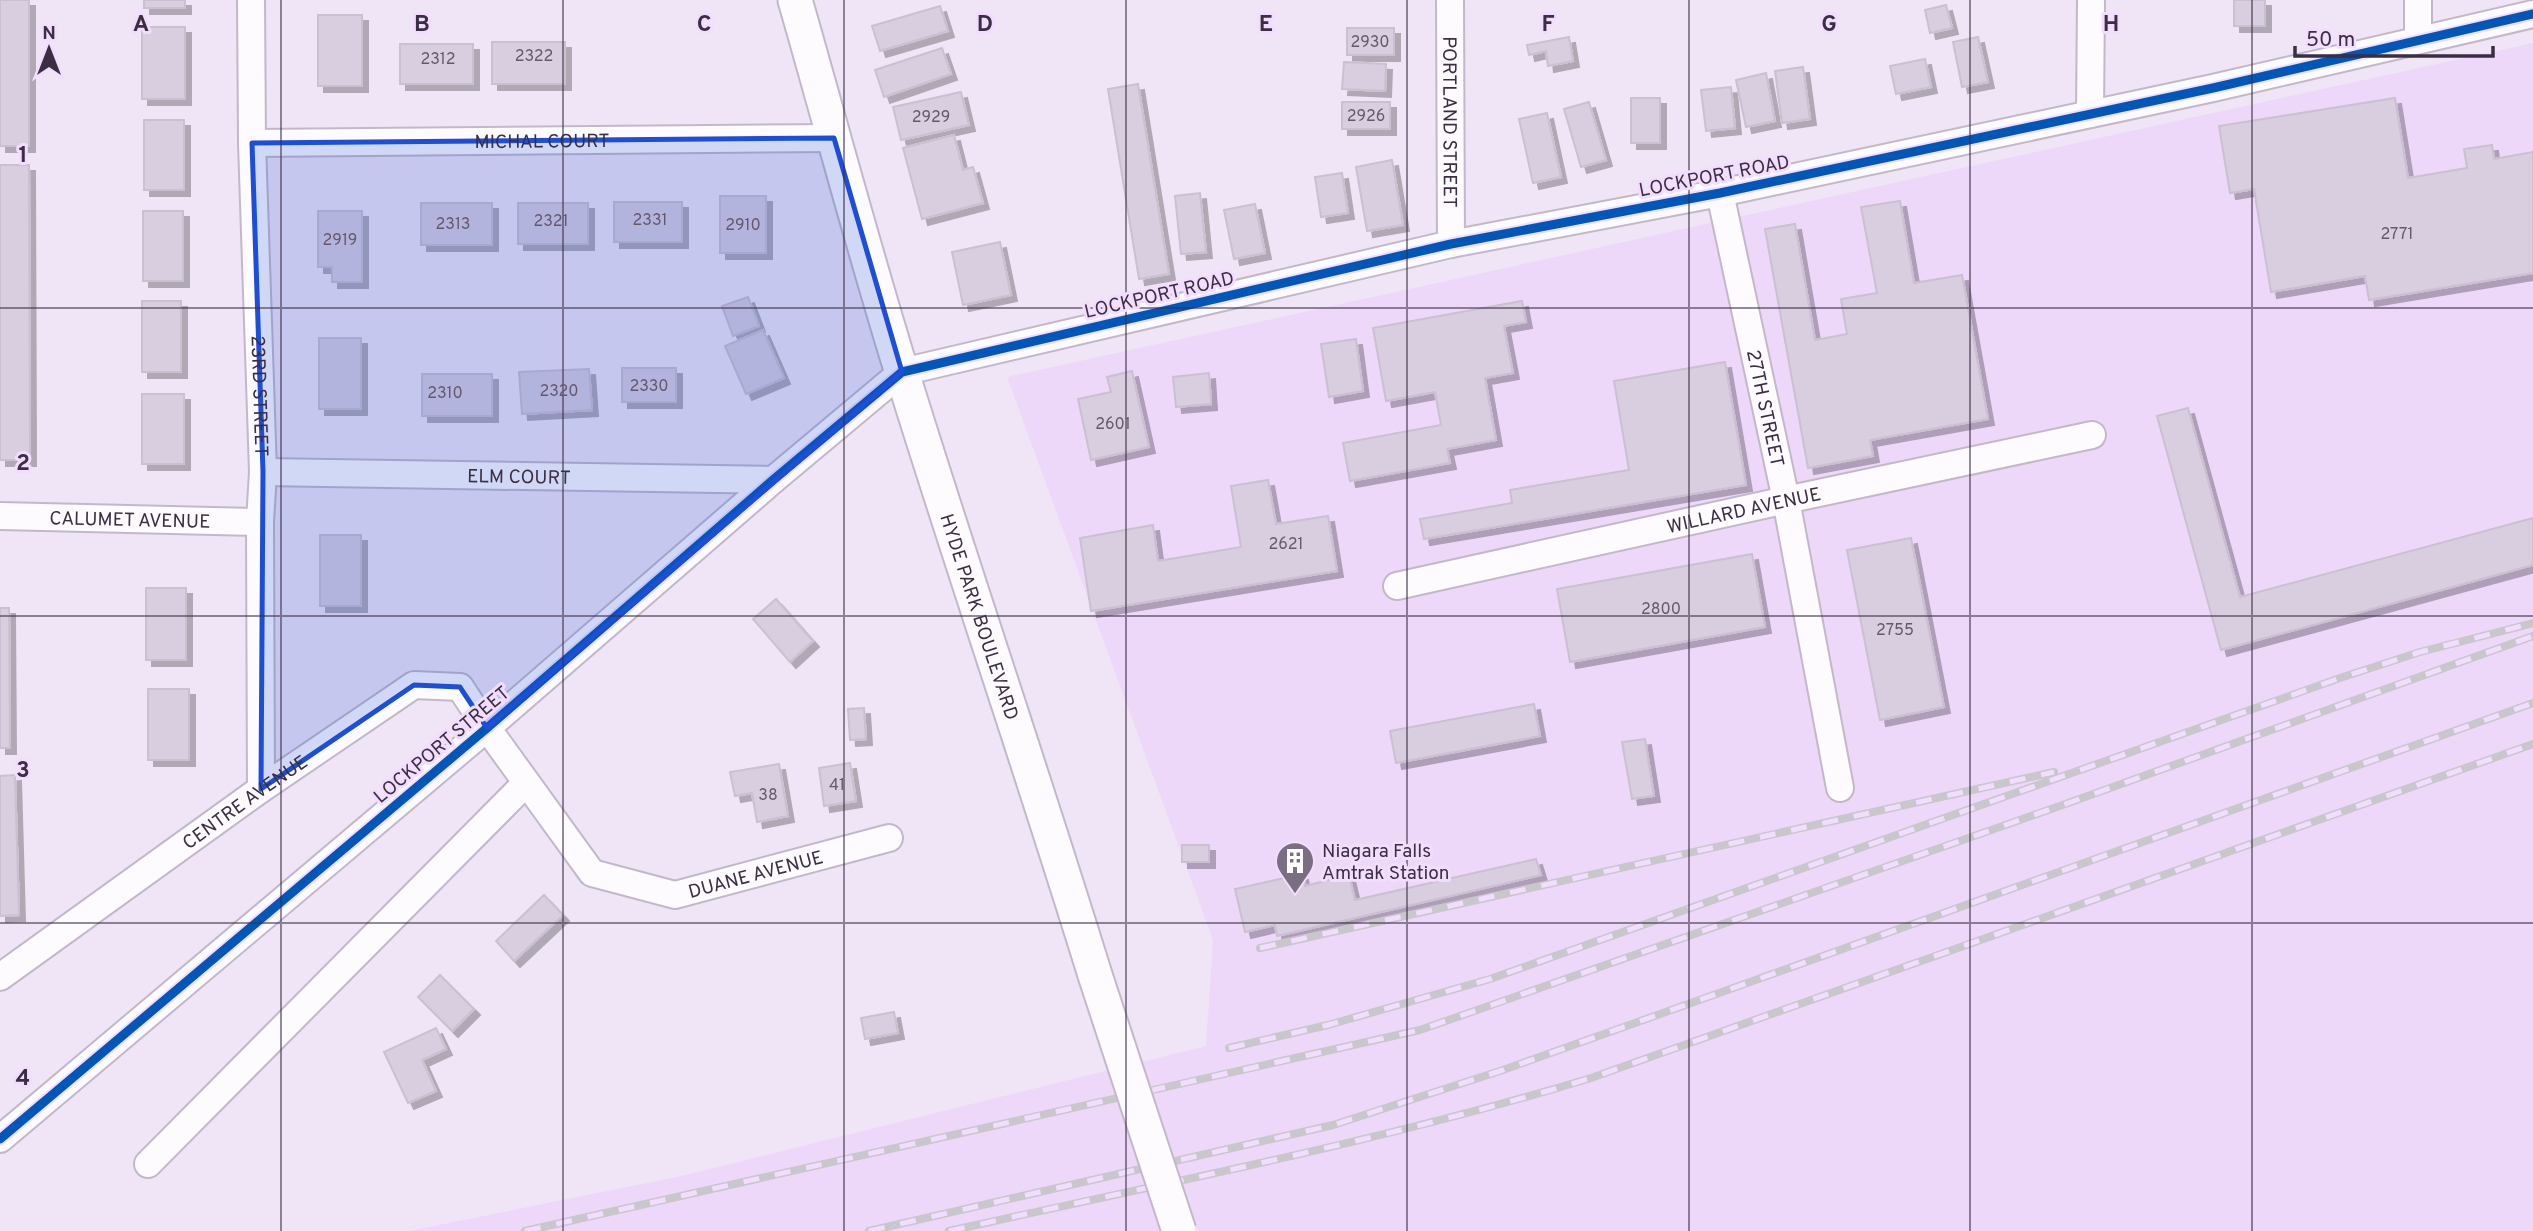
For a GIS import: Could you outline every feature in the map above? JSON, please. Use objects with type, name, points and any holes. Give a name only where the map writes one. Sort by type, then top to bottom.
[{"type":"main road","name":"HYDE PARK BOULEVARD","points":[[794,0],[902,372],[1179,1231]]},
{"type":"street","name":"23RD STREET","points":[[251,0],[252,143],[263,472],[260,522],[261,789]]},
{"type":"street","name":"PORTLAND STREET","points":[[1450,0],[1451,244]]},
{"type":"street","points":[[2090,114],[2091,0]]},
{"type":"street","points":[[2418,0],[2418,40]]},
{"type":"street","name":"LOCKPORT ROAD","points":[[902,372],[1451,244],[1720,193],[2090,114],[2533,14]]},
{"type":"street","name":"MICHAL COURT","points":[[252,143],[834,138]]},
{"type":"street","name":"27TH STREET","points":[[1720,193],[1786,500],[1840,789]]},
{"type":"street","name":"LOCKPORT STREET","points":[[0,1139],[487,728],[902,372]]},
{"type":"street","name":"WILLARD AVENUE","points":[[1397,586],[2092,435]]},
{"type":"street","name":"ELM COURT","points":[[263,472],[773,480]]},
{"type":"street","name":"CALUMET AVENUE","points":[[0,516],[260,522]]},
{"type":"street","name":"CENTRE AVENUE","points":[[0,977],[261,789],[414,685],[460,687],[487,728]]},
{"type":"street","name":"DUANE AVENUE","points":[[487,728],[592,873],[675,895],[889,838]]},
{"type":"street","points":[[148,1164],[526,783]]},
{"type":"highlighted area","points":[[834,138],[902,372],[487,728],[460,687],[414,685],[261,789],[263,472],[252,143]]},
{"type":"shaded area","points":[[2533,43],[2533,1231],[409,1231],[677,1177],[1206,1046],[1213,940],[1007,377]]},
{"type":"building","points":[[0,0],[29,0],[29,146],[0,146]]},
{"type":"building","points":[[144,0],[185,0],[185,8],[144,8]]},
{"type":"building","points":[[2234,0],[2265,0],[2265,26],[2234,26]]},
{"type":"building","points":[[1946,5],[1952,28],[1930,33],[1925,10]]},
{"type":"building","points":[[940,6],[948,31],[880,51],[872,26]]},
{"type":"building","points":[[318,15],[362,15],[362,86],[318,86]]},
{"type":"building","points":[[142,27],[185,27],[185,99],[142,99]]},
{"type":"building","points":[[1347,28],[1394,28],[1394,55],[1347,55]]},
{"type":"building","points":[[1569,37],[1573,61],[1548,66],[1546,51],[1529,55],[1527,45]]},
{"type":"building","points":[[1978,37],[1988,82],[1962,87],[1953,42]]},
{"type":"building","points":[[492,42],[565,42],[565,84],[492,84]]},
{"type":"building","points":[[400,44],[473,44],[473,84],[400,84]]},
{"type":"building","points":[[942,48],[951,74],[884,97],[875,70]]},
{"type":"building","points":[[1925,59],[1931,87],[1896,94],[1890,66]]},
{"type":"building","points":[[1344,62],[1386,64],[1385,91],[1342,89]]},
{"type":"building","points":[[1803,67],[1810,119],[1782,123],[1775,71]]},
{"type":"building","points":[[1766,73],[1775,121],[1746,127],[1736,80]]},
{"type":"building","points":[[1138,84],[1169,274],[1139,279],[1108,89]]},
{"type":"building","points":[[1731,87],[1735,128],[1706,131],[1701,90]]},
{"type":"building","points":[[961,92],[969,125],[901,140],[893,107]]},
{"type":"building","points":[[1631,98],[1660,98],[1660,143],[1631,143]]},
{"type":"building","points":[[2395,98],[2408,178],[2467,168],[2464,149],[2492,145],[2494,159],[2533,152],[2533,273],[2369,300],[2365,276],[2271,292],[2254,189],[2230,193],[2219,126]]},
{"type":"building","points":[[1342,102],[1390,102],[1390,129],[1342,129]]},
{"type":"building","points":[[1589,102],[1606,160],[1581,167],[1564,109]]},
{"type":"building","points":[[1547,113],[1561,177],[1533,183],[1519,119]]},
{"type":"building","points":[[144,120],[184,120],[184,190],[144,190]]},
{"type":"building","points":[[954,135],[963,170],[973,167],[983,203],[922,219],[903,148]]},
{"type":"building","points":[[1392,160],[1403,225],[1367,231],[1356,167]]},
{"type":"building","points":[[0,165],[29,165],[30,460],[0,460]]},
{"type":"building","points":[[1342,173],[1348,213],[1321,217],[1315,177]]},
{"type":"building","points":[[1200,193],[1206,252],[1181,254],[1175,196]]},
{"type":"building","points":[[720,196],[766,196],[766,253],[720,253]]},
{"type":"building","points":[[1900,201],[1914,283],[1962,275],[1988,419],[1870,440],[1873,456],[1808,468],[1765,229],[1795,224],[1815,340],[1847,334],[1841,299],[1877,293],[1861,207]]},
{"type":"building","points":[[614,202],[682,202],[682,242],[614,242]]},
{"type":"building","points":[[421,203],[492,203],[492,245],[421,245]]},
{"type":"building","points":[[518,203],[588,203],[588,244],[518,244]]},
{"type":"building","points":[[1255,204],[1265,253],[1234,259],[1224,210]]},
{"type":"building","points":[[143,211],[183,211],[183,281],[143,281]]},
{"type":"building","points":[[318,211],[362,211],[362,282],[332,282],[332,267],[318,267]]},
{"type":"building","points":[[1000,242],[1011,295],[963,305],[952,252]]},
{"type":"building","points":[[748,297],[759,326],[733,336],[722,306]]},
{"type":"building","points":[[142,301],[181,301],[181,372],[142,372]]},
{"type":"building","points":[[1522,301],[1526,322],[1504,326],[1513,373],[1485,378],[1496,440],[1447,449],[1450,463],[1350,481],[1343,443],[1441,425],[1435,392],[1386,401],[1373,328]]},
{"type":"building","points":[[763,330],[784,378],[746,394],[725,346]]},
{"type":"building","points":[[319,338],[361,338],[361,409],[319,409]]},
{"type":"building","points":[[1356,339],[1363,391],[1329,397],[1321,344]]},
{"type":"building","points":[[1725,362],[1746,485],[1424,539],[1420,519],[1512,503],[1510,490],[1629,470],[1614,381]]},
{"type":"building","points":[[622,368],[676,368],[676,402],[622,402]]},
{"type":"building","points":[[589,369],[592,410],[522,414],[519,372]]},
{"type":"building","points":[[1132,371],[1149,447],[1091,460],[1078,399],[1111,392],[1107,377]]},
{"type":"building","points":[[1209,373],[1211,404],[1176,407],[1173,377]]},
{"type":"building","points":[[422,374],[492,374],[492,416],[422,416]]},
{"type":"building","points":[[142,394],[184,394],[184,464],[142,464]]},
{"type":"building","points":[[2188,408],[2240,597],[2533,518],[2533,565],[2221,650],[2157,416]]},
{"type":"building","points":[[1268,480],[1276,524],[1328,516],[1337,571],[1091,611],[1080,538],[1153,525],[1158,561],[1241,547],[1231,486]]},
{"type":"building","points":[[320,535],[361,535],[361,606],[320,606]]},
{"type":"building","points":[[1911,538],[1944,707],[1880,720],[1847,550]]},
{"type":"building","points":[[1752,554],[1765,627],[1570,662],[1557,589]]},
{"type":"building","points":[[146,588],[186,588],[186,660],[146,660]]},
{"type":"building","points":[[776,599],[813,641],[790,662],[753,619]]},
{"type":"building","points":[[0,608],[9,608],[10,748],[0,748]]},
{"type":"building","points":[[148,689],[189,689],[189,760],[148,760]]},
{"type":"building","points":[[1534,704],[1540,736],[1396,763],[1390,731]]},
{"type":"building","points":[[864,708],[866,739],[850,740],[848,709]]},
{"type":"building","points":[[1645,739],[1654,796],[1632,799],[1622,742]]},
{"type":"building","points":[[850,763],[856,801],[824,806],[819,768]]},
{"type":"building","points":[[779,764],[788,816],[757,822],[752,793],[735,796],[730,772]]},
{"type":"building","points":[[15,775],[19,915],[0,916],[0,776]]},
{"type":"building","points":[[1182,845],[1209,845],[1209,862],[1182,862]]},
{"type":"building","name":"Niagara Falls Amtrak Station","points":[[1536,859],[1541,875],[1277,936],[1275,925],[1245,932],[1235,889],[1302,874],[1305,886],[1349,875],[1355,900]]},
{"type":"building","points":[[544,895],[563,915],[514,961],[496,941]]},
{"type":"building","points":[[440,975],[474,1009],[452,1031],[418,997]]},
{"type":"building","points":[[894,1012],[898,1033],[865,1039],[861,1018]]},
{"type":"building","points":[[436,1028],[446,1049],[422,1060],[436,1091],[408,1103],[384,1052]]},
{"type":"railway","points":[[1229,1048],[1328,1025],[1490,979],[2340,678],[2420,652],[2533,623]]},
{"type":"railway","points":[[525,1231],[1420,1030],[2071,802],[2533,636]]},
{"type":"railway","points":[[869,1231],[1333,1125],[1503,1070],[2533,703]]},
{"type":"railway","points":[[949,1231],[1352,1142],[1591,1078],[2533,744]]},
{"type":"railway","points":[[1260,948],[2054,772]]},
{"type":"cycle path","points":[[0,1139],[487,728],[902,372],[1451,244],[1720,193],[2213,88],[2533,14]]},
{"type":"place","name":"Niagara Falls Amtrak Station","points":[[1295,895]]}]
